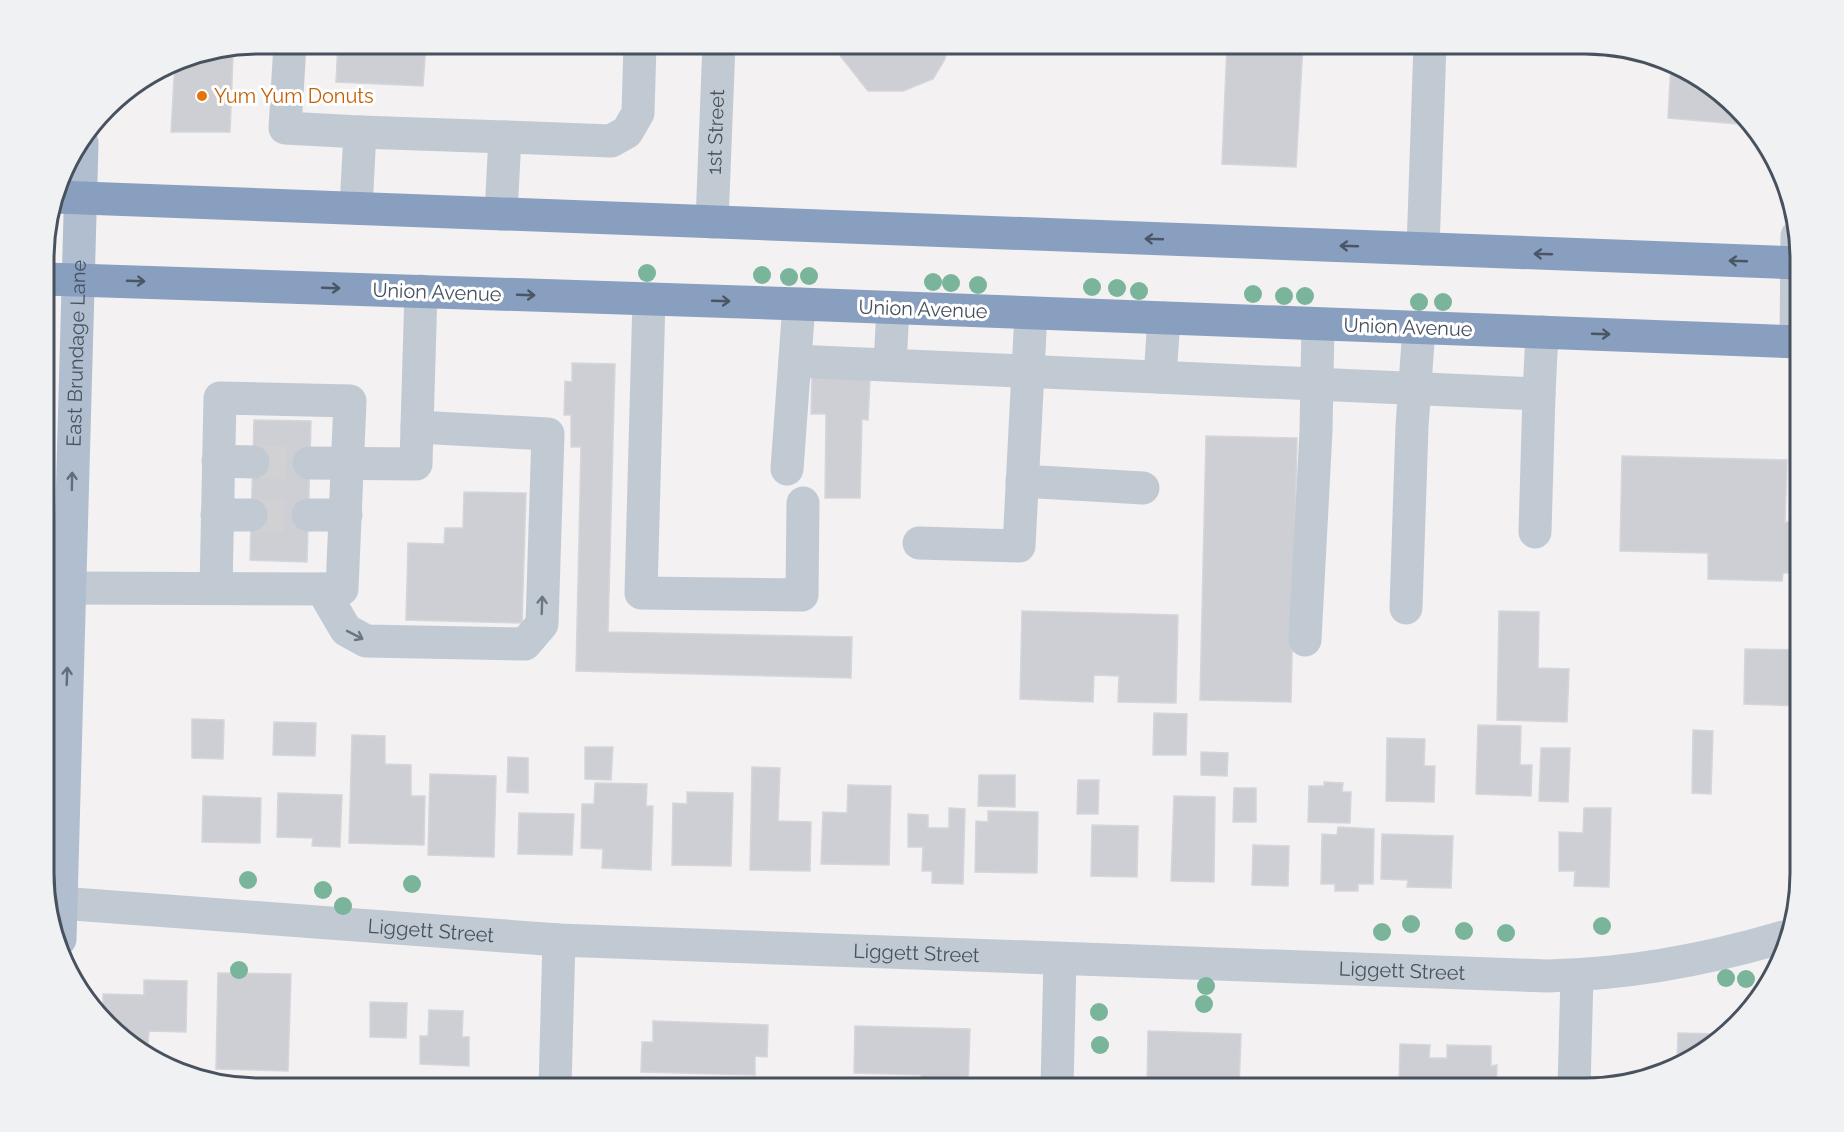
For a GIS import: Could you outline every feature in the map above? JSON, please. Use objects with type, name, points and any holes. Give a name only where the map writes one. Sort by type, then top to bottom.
[{"type":"highway","points":[[68,198],[1423,249],[1790,254]]},
{"type":"highway","name":"Union Avenue","points":[[54,279],[799,304],[1790,342]]},
{"type":"main road","name":"East Brundage Lane","points":[[54,877],[69,588],[78,280],[68,198],[76,167]]},
{"type":"street","points":[[289,54],[285,128],[611,141],[627,132],[638,113],[640,54]]},
{"type":"street","name":"1st Street","points":[[712,222],[719,54]]},
{"type":"street","points":[[1423,249],[1430,54]]},
{"type":"street","points":[[356,208],[360,132]]},
{"type":"street","points":[[501,214],[505,137]]},
{"type":"street","points":[[309,463],[416,464],[421,291]]},
{"type":"street","points":[[649,299],[641,593],[802,596],[803,503]]},
{"type":"street","points":[[787,469],[799,304]]},
{"type":"street","points":[[890,364],[893,308]]},
{"type":"street","points":[[919,543],[1019,546],[1031,313]]},
{"type":"street","points":[[1160,377],[1164,318]]},
{"type":"street","points":[[1305,640],[1318,324]]},
{"type":"street","points":[[1406,608],[1419,328]]},
{"type":"street","points":[[1534,532],[1542,332]]},
{"type":"street","points":[[795,360],[1317,386],[1539,394]]},
{"type":"street","points":[[69,588],[216,589],[342,589],[350,401],[219,398],[216,589]]},
{"type":"street","points":[[322,589],[346,630],[366,641],[525,644],[542,624],[548,434],[417,427]]},
{"type":"street","points":[[218,461],[253,462]]},
{"type":"street","points":[[1022,481],[1143,488]]},
{"type":"street","points":[[217,515],[251,514]]},
{"type":"street","points":[[308,515],[346,515]]},
{"type":"street","name":"Liggett Street","points":[[56,902],[559,940],[1548,976],[1577,976],[1659,967],[1738,950],[1779,938]]},
{"type":"street","points":[[555,1078],[559,940]]},
{"type":"street","points":[[1057,1078],[1060,959]]},
{"type":"street","points":[[1574,1078],[1577,976]]},
{"type":"building","points":[[337,54],[425,54],[423,86],[336,82]]},
{"type":"building","points":[[839,54],[946,54],[933,79],[903,91],[868,91]]},
{"type":"building","points":[[1227,54],[1302,54],[1296,167],[1222,164]]},
{"type":"building","name":"Yum Yum Donuts","points":[[233,56],[230,132],[171,132],[174,73],[206,61]]},
{"type":"building","points":[[1670,73],[1688,81],[1710,96],[1730,114],[1737,124],[1668,118]]},
{"type":"building","points":[[572,363],[615,364],[608,632],[852,637],[851,678],[576,671],[581,447],[571,447],[571,415],[564,415],[565,381],[572,382]]},
{"type":"building","points":[[812,377],[870,379],[868,420],[862,419],[860,498],[825,498],[826,414],[811,414]]},
{"type":"building","points":[[254,420],[311,421],[307,562],[250,560]]},
{"type":"building","points":[[1206,436],[1297,438],[1291,702],[1200,700]]},
{"type":"building","points":[[1622,456],[1787,460],[1785,522],[1790,522],[1790,573],[1783,573],[1782,581],[1708,579],[1708,553],[1620,551]]},
{"type":"building","points":[[464,492],[526,493],[522,623],[406,620],[408,543],[444,544],[445,528],[463,528]]},
{"type":"building","points":[[1022,611],[1178,615],[1176,703],[1118,702],[1119,676],[1094,675],[1093,702],[1020,699]]},
{"type":"building","points":[[1499,611],[1539,612],[1538,668],[1569,669],[1567,722],[1497,720]]},
{"type":"building","points":[[1745,649],[1790,650],[1790,706],[1744,704]]},
{"type":"building","points":[[1154,713],[1187,714],[1186,755],[1153,755]]},
{"type":"building","points":[[192,719],[224,720],[223,759],[192,758]]},
{"type":"building","points":[[274,722],[316,723],[315,756],[273,755]]},
{"type":"building","points":[[1478,725],[1521,726],[1520,765],[1532,765],[1531,796],[1476,794]]},
{"type":"building","points":[[1693,730],[1713,731],[1711,794],[1692,793]]},
{"type":"building","points":[[352,735],[385,736],[385,764],[411,765],[411,796],[425,796],[424,845],[349,843]]},
{"type":"building","points":[[1387,738],[1425,739],[1424,766],[1435,766],[1434,802],[1386,801]]},
{"type":"building","points":[[585,747],[613,747],[611,780],[585,779]]},
{"type":"building","points":[[1541,748],[1570,748],[1568,802],[1539,801]]},
{"type":"building","points":[[1201,752],[1228,753],[1227,776],[1201,775]]},
{"type":"building","points":[[508,757],[528,758],[528,793],[507,792]]},
{"type":"building","points":[[752,767],[780,768],[778,821],[811,822],[810,871],[750,870]]},
{"type":"building","points":[[430,774],[496,776],[494,857],[428,855]]},
{"type":"building","points":[[979,775],[1015,775],[1015,807],[978,806]]},
{"type":"building","points":[[1078,780],[1099,780],[1098,814],[1077,814]]},
{"type":"building","points":[[1324,782],[1343,783],[1342,792],[1351,792],[1350,823],[1308,822],[1309,786],[1324,786]]},
{"type":"building","points":[[595,783],[647,784],[646,806],[653,806],[651,870],[602,868],[603,849],[581,848],[582,804],[594,804]]},
{"type":"building","points":[[848,785],[891,786],[889,865],[821,864],[823,812],[847,813]]},
{"type":"building","points":[[1234,788],[1256,788],[1256,822],[1233,822]]},
{"type":"building","points":[[687,792],[733,793],[731,866],[672,865],[673,803],[687,804]]},
{"type":"building","points":[[278,793],[342,795],[340,847],[312,846],[313,838],[277,837]]},
{"type":"building","points":[[203,796],[261,798],[260,843],[202,842]]},
{"type":"building","points":[[1174,796],[1215,797],[1214,882],[1171,881]]},
{"type":"building","points":[[949,808],[965,809],[963,884],[932,883],[932,871],[922,871],[923,847],[908,847],[908,814],[928,815],[928,828],[949,828]]},
{"type":"building","points":[[1584,808],[1611,808],[1609,887],[1574,886],[1575,871],[1559,871],[1559,832],[1583,833]]},
{"type":"building","points":[[988,811],[1038,812],[1037,873],[975,872],[976,821],[988,822]]},
{"type":"building","points":[[519,813],[574,814],[572,855],[518,854]]},
{"type":"building","points":[[1092,825],[1138,826],[1137,877],[1091,876]]},
{"type":"building","points":[[1338,827],[1374,829],[1373,884],[1358,884],[1358,891],[1335,891],[1335,884],[1321,884],[1322,834],[1337,835]]},
{"type":"building","points":[[1382,834],[1453,836],[1451,888],[1407,887],[1408,880],[1381,879]]},
{"type":"building","points":[[1253,845],[1289,846],[1288,886],[1252,885]]},
{"type":"building","points":[[218,973],[291,974],[288,1071],[216,1069]]},
{"type":"building","points":[[144,980],[187,981],[186,1032],[149,1031],[148,1046],[134,1036],[103,1005],[103,994],[144,995]]},
{"type":"building","points":[[370,1002],[407,1003],[406,1038],[370,1037]]},
{"type":"building","points":[[429,1010],[463,1011],[462,1037],[469,1037],[469,1066],[420,1064],[420,1036],[428,1036]]},
{"type":"building","points":[[653,1021],[768,1025],[767,1057],[755,1056],[755,1075],[641,1072],[642,1042],[653,1042]]},
{"type":"building","points":[[855,1026],[970,1029],[968,1078],[921,1078],[921,1075],[854,1073]]},
{"type":"building","points":[[1148,1031],[1241,1034],[1239,1078],[1147,1078]]},
{"type":"building","points":[[1678,1033],[1712,1034],[1688,1051],[1677,1056]]},
{"type":"building","points":[[1400,1044],[1430,1045],[1429,1058],[1447,1058],[1447,1045],[1491,1046],[1491,1066],[1497,1065],[1496,1078],[1399,1078]]},
{"type":"tunnel","points":[[253,462],[309,463]]},
{"type":"tunnel","points":[[251,515],[308,515]]},
{"type":"place","name":"Yum Yum Donuts","points":[[202,96]]}]
